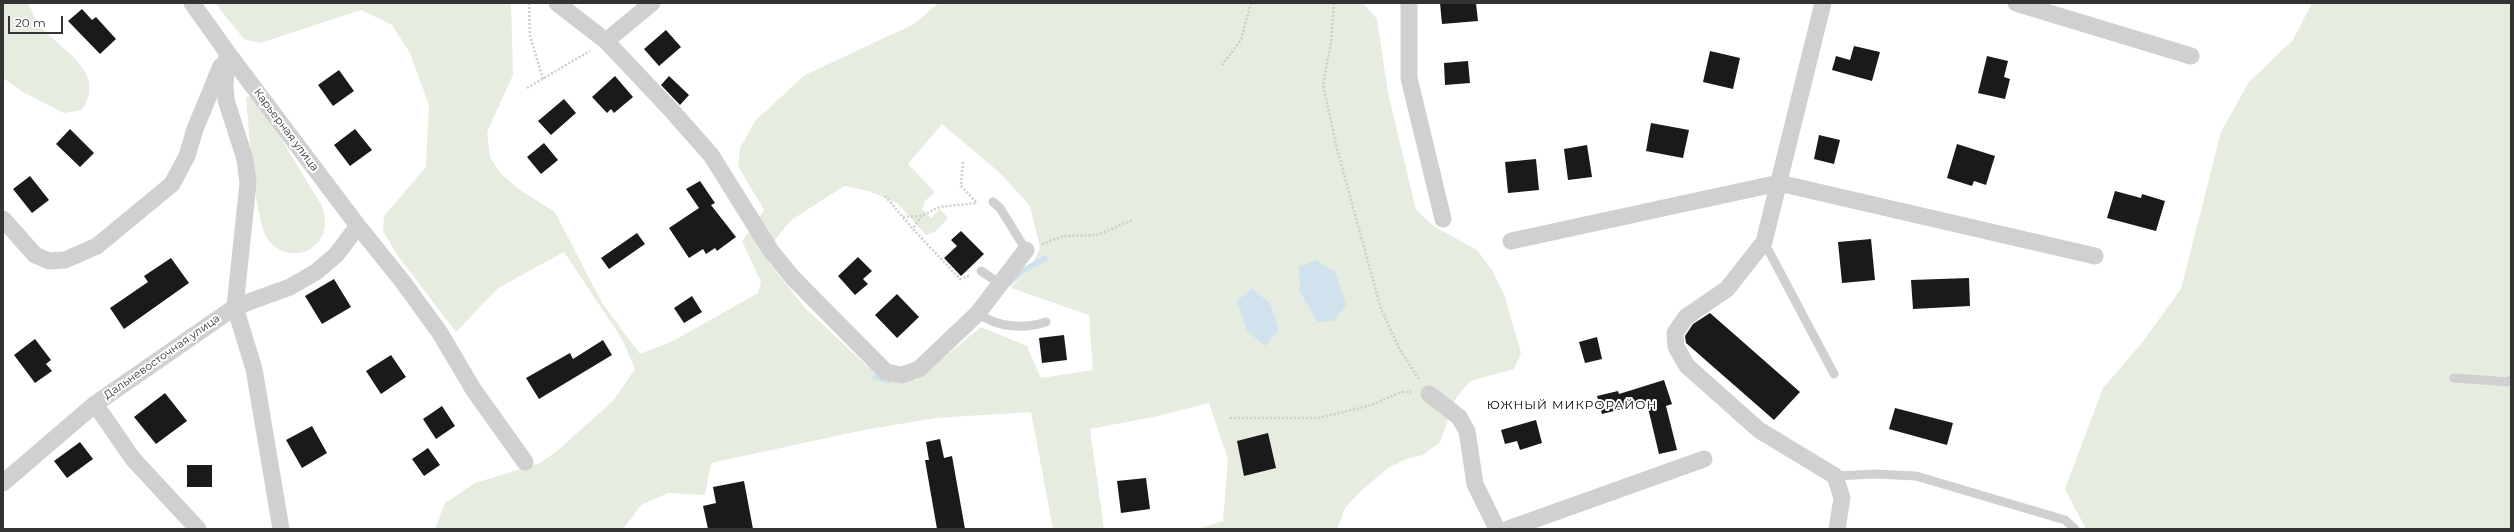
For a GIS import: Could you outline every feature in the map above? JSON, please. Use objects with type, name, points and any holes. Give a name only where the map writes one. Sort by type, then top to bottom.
[{"type":"street","name":"Карьерная улица","points":[[192,3],[358,226],[403,282],[440,333],[473,389],[525,462]]},
{"type":"street","points":[[557,3],[606,41],[711,155],[771,251],[793,278],[886,372],[893,375],[902,375],[919,369],[978,313],[1026,250]]},
{"type":"street","points":[[606,41],[652,3]]},
{"type":"street","points":[[1409,3],[1409,78],[1443,219]]},
{"type":"street","points":[[1823,3],[1764,242],[1727,289],[1686,317],[1675,333],[1676,347],[1687,366],[1759,430],[1835,476],[1842,498],[1838,529]]},
{"type":"street","points":[[2016,3],[2040,6],[2191,56]]},
{"type":"street","points":[[3,219],[35,255],[49,261],[65,260],[97,246],[172,184],[187,156],[195,129],[227,52]]},
{"type":"street","points":[[227,52],[225,86],[226,100],[245,159],[248,183],[235,307],[254,369],[280,529]]},
{"type":"street","points":[[1511,241],[1779,183],[2095,256]]},
{"type":"street","name":"Дальневосточная улица","points":[[3,483],[95,404],[235,307],[290,287],[316,272],[336,255],[358,226]]},
{"type":"street","points":[[1429,394],[1459,417],[1467,431],[1475,484],[1497,529]]},
{"type":"street","points":[[95,404],[133,459],[198,529]]},
{"type":"street","points":[[1508,529],[1704,459]]},
{"type":"lane","points":[[993,202],[1026,250]]},
{"type":"lane","points":[[1764,242],[1834,374]]},
{"type":"lane","points":[[981,271],[999,284]]},
{"type":"lane","points":[[978,313],[1002,324],[1029,327],[1046,322]]},
{"type":"lane","points":[[2454,378],[2510,382],[2511,380]]},
{"type":"lane","points":[[1835,476],[1875,474],[1916,476],[2065,520],[2075,529]]},
{"type":"path","points":[[529,3],[530,36],[543,79]]},
{"type":"path","points":[[1222,65],[1241,40],[1251,3]]},
{"type":"path","points":[[1334,3],[1332,43],[1323,84],[1337,149],[1381,309],[1400,350],[1429,394]]},
{"type":"path","points":[[527,88],[606,41]]},
{"type":"path","points":[[961,186],[963,162]]},
{"type":"path","points":[[885,196],[913,229],[960,279],[981,271]]},
{"type":"path","points":[[903,217],[921,216],[940,207],[977,203]]},
{"type":"path","points":[[913,229],[921,216]]},
{"type":"path","points":[[1026,250],[1063,236],[1097,235],[1133,220]]},
{"type":"path","points":[[1230,418],[1264,417],[1294,420],[1319,418],[1372,405],[1401,392],[1429,394]]},
{"type":"shaded area","points":[[3,3],[28,3],[39,25],[80,64],[86,74],[89,85],[88,97],[82,110],[64,113],[23,92],[3,78]]},
{"type":"shaded area","points":[[215,3],[511,3],[513,75],[487,132],[490,157],[500,173],[520,190],[555,212],[602,303],[640,354],[673,341],[758,293],[761,282],[742,241],[764,210],[738,166],[740,148],[755,121],[805,75],[914,24],[939,3],[1363,3],[1377,19],[1388,93],[1416,210],[1435,227],[1477,250],[1492,270],[1504,294],[1521,353],[1514,369],[1470,381],[1456,398],[1440,442],[1423,455],[1406,459],[1387,469],[1362,490],[1345,508],[1337,529],[1198,529],[1223,521],[1228,459],[1209,403],[1158,416],[1090,429],[1104,529],[1053,529],[1031,412],[935,418],[859,431],[711,463],[705,495],[668,493],[641,505],[623,529],[435,529],[445,503],[475,483],[540,463],[557,451],[613,401],[635,369],[622,339],[564,252],[498,288],[456,332],[398,256],[383,231],[384,216],[426,167],[429,105],[410,53],[392,25],[361,10],[260,43],[244,39]],"holes":[[[942,124],[1000,173],[1030,206],[1040,248],[1033,263],[1011,288],[1089,315],[1093,370],[1041,378],[1027,346],[981,327],[916,380],[888,377],[867,366],[805,308],[769,263],[768,249],[790,221],[844,186],[869,191],[897,203],[926,235],[935,232],[948,218],[940,209],[931,218],[922,209],[925,201],[935,192],[908,164]]]},
{"type":"shaded area","points":[[2312,3],[2511,3],[2511,529],[2086,529],[2065,489],[2103,388],[2141,344],[2181,289],[2221,132],[2249,82],[2293,40]]},
{"type":"shaded area","points":[[255,96],[322,206],[325,218],[323,235],[318,242],[304,252],[286,252],[278,248],[270,242],[264,232],[253,174],[246,97]]},
{"type":"water","points":[[1316,260],[1336,273],[1346,305],[1334,321],[1318,322],[1300,292],[1299,267]]},
{"type":"water","points":[[1252,288],[1270,304],[1279,330],[1265,346],[1247,331],[1237,301]]},
{"type":"building","points":[[1440,3],[1476,3],[1478,21],[1442,24]]},
{"type":"building","points":[[82,9],[92,20],[96,17],[116,39],[100,54],[68,21]]},
{"type":"building","points":[[666,30],[681,47],[659,66],[644,49]]},
{"type":"building","points":[[1854,46],[1880,52],[1872,81],[1832,70],[1836,56],[1850,60]]},
{"type":"building","points":[[1710,51],[1740,58],[1733,89],[1703,82]]},
{"type":"building","points":[[1987,56],[2008,61],[2004,77],[2010,79],[2005,99],[1978,93]]},
{"type":"building","points":[[1468,61],[1470,83],[1445,85],[1444,63]]},
{"type":"building","points":[[339,70],[354,91],[333,106],[318,85]]},
{"type":"building","points":[[615,76],[633,97],[614,113],[611,109],[607,113],[592,97]]},
{"type":"building","points":[[669,76],[689,95],[680,105],[661,85]]},
{"type":"building","points":[[564,99],[576,113],[551,135],[538,121]]},
{"type":"building","points":[[1651,123],[1689,130],[1683,158],[1646,151]]},
{"type":"building","points":[[70,129],[94,153],[80,167],[56,144]]},
{"type":"building","points":[[355,129],[372,150],[350,166],[334,145]]},
{"type":"building","points":[[1819,135],[1840,140],[1834,164],[1814,159]]},
{"type":"building","points":[[544,143],[558,160],[541,174],[527,157]]},
{"type":"building","points":[[1957,144],[1995,156],[1986,185],[1974,181],[1972,186],[1947,178]]},
{"type":"building","points":[[1587,145],[1592,177],[1568,180],[1564,149]]},
{"type":"building","points":[[1536,159],[1539,190],[1508,193],[1505,162]]},
{"type":"building","points":[[30,176],[49,200],[32,213],[13,189]]},
{"type":"building","points":[[700,181],[715,203],[711,205],[736,237],[717,251],[715,248],[706,254],[703,249],[689,258],[669,228],[699,208],[686,189]]},
{"type":"building","points":[[2115,191],[2141,198],[2142,194],[2165,201],[2156,231],[2107,218]]},
{"type":"building","points":[[961,231],[984,254],[961,276],[944,258],[957,246],[951,240]]},
{"type":"building","points":[[637,233],[645,244],[609,269],[601,258]]},
{"type":"building","points":[[1871,239],[1875,280],[1842,283],[1838,242]]},
{"type":"building","points":[[858,257],[872,271],[863,279],[868,284],[855,295],[838,276]]},
{"type":"building","points":[[171,258],[189,283],[124,329],[110,308],[148,282],[144,276]]},
{"type":"building","points":[[1969,278],[1970,306],[1913,309],[1911,280]]},
{"type":"building","points":[[334,279],[351,307],[322,324],[305,296]]},
{"type":"building","points":[[897,294],[919,317],[897,338],[875,315]]},
{"type":"building","points":[[692,296],[702,312],[684,323],[674,308]]},
{"type":"building","points":[[1710,313],[1800,392],[1774,420],[1686,343],[1685,336],[1693,324]]},
{"type":"building","points":[[1064,335],[1067,360],[1042,363],[1039,338]]},
{"type":"building","points":[[1597,337],[1602,359],[1585,363],[1579,342]]},
{"type":"building","points":[[35,339],[51,360],[46,364],[52,371],[35,383],[14,355]]},
{"type":"building","points":[[603,340],[612,355],[539,399],[526,378],[570,353],[573,359]]},
{"type":"building","points":[[391,355],[406,377],[381,394],[366,371]]},
{"type":"building","points":[[1664,380],[1672,404],[1666,406],[1677,450],[1659,454],[1649,412],[1644,403],[1602,414],[1597,396],[1618,391],[1619,394]]},
{"type":"building","points":[[165,393],[187,421],[156,444],[134,417]]},
{"type":"building","points":[[442,406],[455,426],[436,439],[423,419]]},
{"type":"building","points":[[1895,408],[1953,423],[1947,445],[1889,429]]},
{"type":"building","points":[[1536,420],[1542,443],[1520,450],[1517,441],[1505,444],[1501,430]]},
{"type":"building","points":[[312,426],[327,453],[302,468],[286,440]]},
{"type":"building","points":[[1268,433],[1276,468],[1244,476],[1237,441]]},
{"type":"building","points":[[940,439],[944,458],[952,456],[965,529],[937,529],[925,460],[929,460],[926,442]]},
{"type":"building","points":[[80,442],[93,459],[67,478],[54,461]]},
{"type":"building","points":[[428,448],[440,465],[424,476],[412,459]]},
{"type":"building","points":[[187,465],[212,465],[212,487],[187,487]]},
{"type":"building","points":[[1146,478],[1150,509],[1121,513],[1117,481]]},
{"type":"building","points":[[744,481],[753,529],[708,529],[703,506],[716,503],[713,487]]},
{"type":"waterway","points":[[1010,283],[1021,272],[1045,258]]},
{"type":"waterway","points":[[875,377],[888,381]]},
{"type":"district","name":"ЮЖНЫЙ МИКРОРАЙОН","points":[[1572,405]]}]
